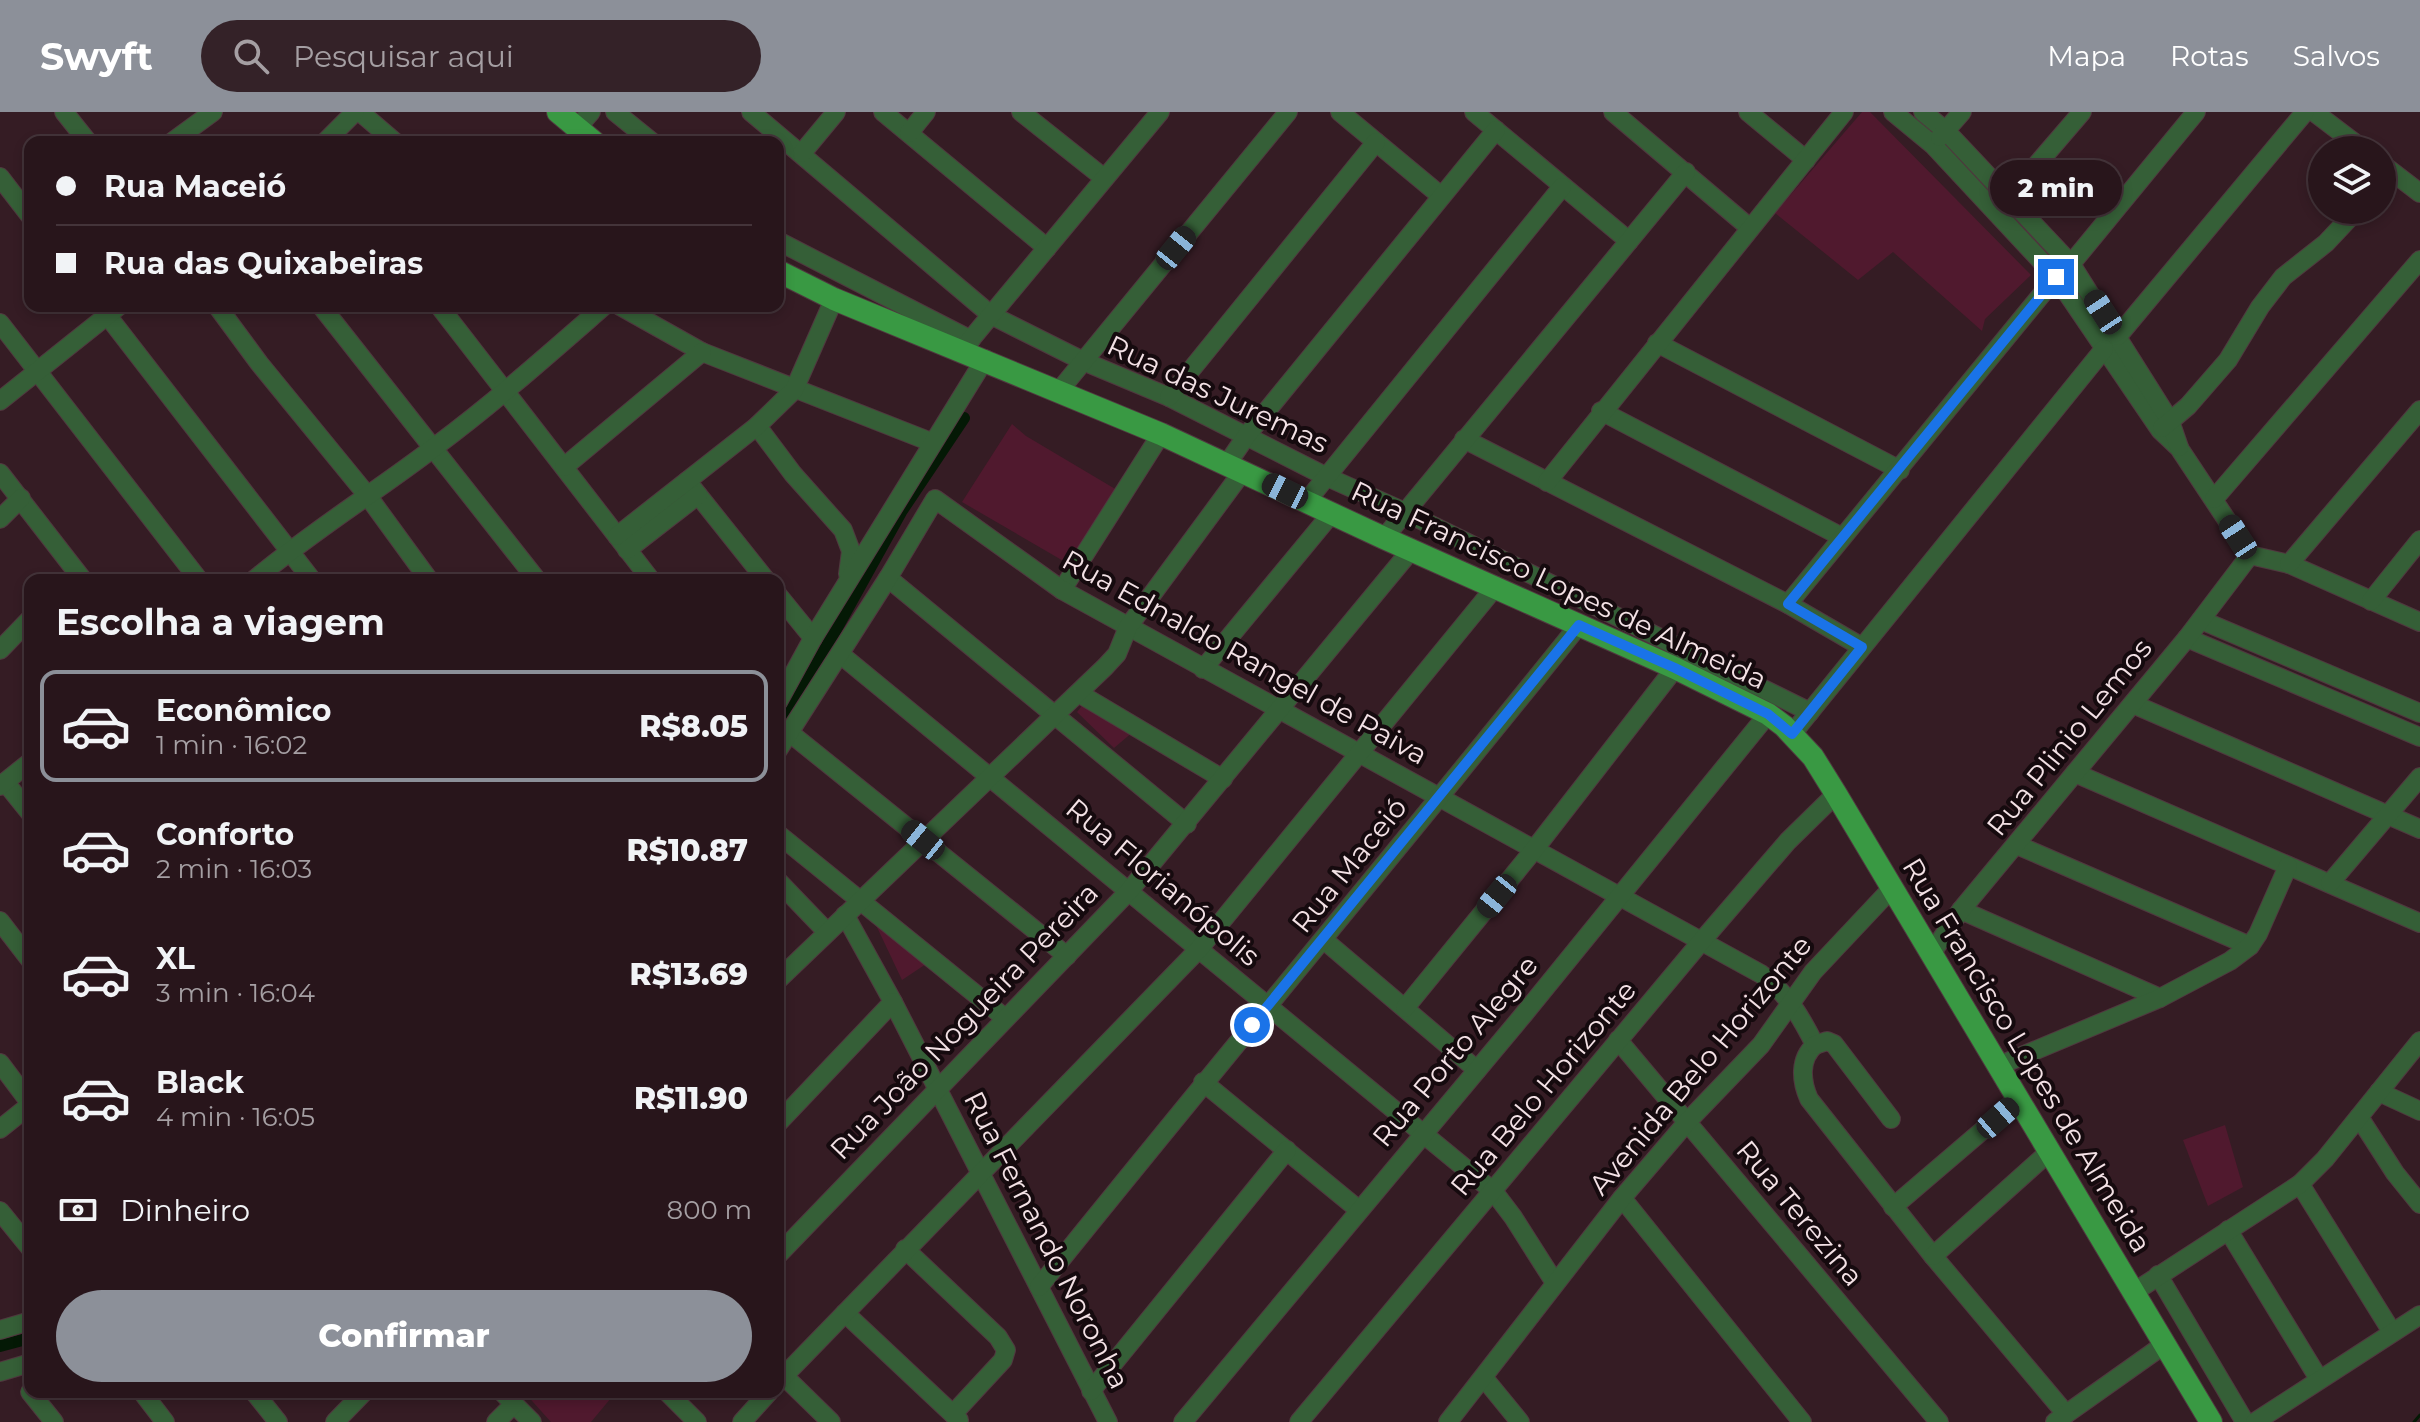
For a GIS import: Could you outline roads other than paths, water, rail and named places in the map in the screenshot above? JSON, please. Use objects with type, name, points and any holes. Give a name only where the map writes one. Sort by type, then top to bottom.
[{"type":"main road","points":[[558,112],[587,127]]},
{"type":"main road","name":"Rua Francisco Lopes de Almeida","points":[[784,274],[834,299],[966,345],[985,359],[1235,467],[1384,538],[1675,668],[1768,714],[1813,757],[2211,1422]]},
{"type":"street","points":[[180,136],[213,112]]},
{"type":"street","points":[[344,134],[358,112],[388,136]]},
{"type":"street","points":[[615,112],[645,136]]},
{"type":"street","name":"Rua das Juremas","points":[[751,112],[781,136]]},
{"type":"street","points":[[802,153],[836,112]]},
{"type":"street","points":[[883,112],[1047,248]]},
{"type":"street","points":[[909,133],[926,112]]},
{"type":"street","points":[[1021,112],[1104,178]]},
{"type":"street","points":[[1059,391],[1288,112]]},
{"type":"street","points":[[1340,112],[1441,196]]},
{"type":"street","points":[[1474,112],[1629,241]]},
{"type":"street","points":[[1613,112],[1750,228]]},
{"type":"street","points":[[1748,112],[1806,160]]},
{"type":"street","points":[[1547,482],[1844,112]]},
{"type":"street","points":[[1893,112],[1933,145],[2056,277],[2071,295],[2104,349],[2165,426]]},
{"type":"street","points":[[1923,112],[1946,131],[2071,264],[2118,336],[2165,426],[2250,555],[2289,564],[2420,622]]},
{"type":"street","points":[[1933,145],[1962,112]]},
{"type":"street","points":[[2009,197],[2082,112]]},
{"type":"street","points":[[2071,264],[2196,112]]},
{"type":"street","points":[[2118,336],[2305,112]]},
{"type":"street","points":[[2314,112],[2346,136]]},
{"type":"street","points":[[66,113],[83,136]]},
{"type":"street","points":[[784,244],[966,345],[1157,113]]},
{"type":"street","points":[[784,974],[1080,694],[1117,654],[1128,627],[1235,467],[1247,435],[1496,130]]},
{"type":"street","name":"Rua das Juremas","points":[[784,139],[991,315],[1083,361],[1169,397],[1810,712]]},
{"type":"street","points":[[1169,397],[1376,142]]},
{"type":"street","points":[[1384,538],[1686,172]]},
{"type":"street","points":[[0,177],[24,208]]},
{"type":"street","points":[[2396,179],[2420,193]]},
{"type":"street","points":[[1306,502],[1562,187]]},
{"type":"street","points":[[2165,426],[2188,406],[2228,360],[2260,307],[2283,277],[2326,243],[2344,224]]},
{"type":"street","points":[[2214,499],[2420,260]]},
{"type":"street","points":[[810,288],[830,267]]},
{"type":"street","points":[[1788,604],[2056,277]]},
{"type":"street","points":[[622,543],[692,488],[794,390],[834,299]]},
{"type":"street","points":[[0,401],[106,312]]},
{"type":"street","points":[[111,312],[308,574]]},
{"type":"street","points":[[221,312],[367,495],[425,574]]},
{"type":"street","points":[[326,312],[532,574]]},
{"type":"street","points":[[450,312],[505,393],[646,574]]},
{"type":"street","points":[[261,574],[505,393],[597,312]]},
{"type":"street","points":[[631,312],[702,352],[931,442]]},
{"type":"street","points":[[0,323],[194,574]]},
{"type":"street","points":[[1657,343],[1900,470]]},
{"type":"street","points":[[1792,734],[2104,349]]},
{"type":"street","points":[[564,467],[702,352]]},
{"type":"street","points":[[784,691],[931,442],[985,359]]},
{"type":"street","points":[[2289,564],[2420,410]]},
{"type":"street","points":[[1601,411],[1842,537]]},
{"type":"street","points":[[757,426],[793,474],[843,530],[851,551],[847,584]]},
{"type":"street","points":[[1062,590],[1161,434]]},
{"type":"street","points":[[1464,439],[1788,604],[1862,647]]},
{"type":"street","points":[[0,473],[73,574]]},
{"type":"street","points":[[692,488],[761,574]]},
{"type":"street","points":[[0,519],[21,498]]},
{"type":"street","name":"Rua Ednaldo Rangel de Paiva","points":[[888,578],[935,499],[1062,590],[1761,974],[1778,986],[1792,1003],[1815,1045]]},
{"type":"street","points":[[1203,669],[1332,513]]},
{"type":"street","points":[[2371,601],[2420,540]]},
{"type":"street","name":"Rua João Nogueira Pereira","points":[[784,1249],[1129,891],[1412,549]]},
{"type":"street","name":"Rua Plinio Lemos","points":[[1931,954],[1961,910],[2187,638],[2250,555]]},
{"type":"street","points":[[784,742],[888,578],[1187,824]]},
{"type":"street","points":[[784,1376],[1199,949],[1361,755],[1496,586]]},
{"type":"street","points":[[784,602],[813,638]]},
{"type":"street","points":[[2201,620],[2420,713]]},
{"type":"street","points":[[0,650],[24,625]]},
{"type":"street","name":"Rua Maceió","points":[[1039,1287],[1203,1082],[1324,940],[1579,625]]},
{"type":"street","points":[[2187,638],[2420,737]]},
{"type":"street","name":"Rua Florianópolis","points":[[840,654],[1494,1192],[1555,1283]]},
{"type":"street","points":[[1405,1008],[1533,851],[1675,668]]},
{"type":"street","points":[[1080,694],[1223,779]]},
{"type":"street","points":[[2133,704],[2420,829]]},
{"type":"street","name":"Rua Porto Alegre","points":[[1183,1422],[1620,897],[1768,714]]},
{"type":"street","points":[[790,733],[1067,956]]},
{"type":"street","points":[[24,767],[3,784],[24,807]]},
{"type":"street","points":[[2075,773],[2420,923]]},
{"type":"street","points":[[2330,883],[2420,777]]},
{"type":"street","name":"Rua Belo Horizonte","points":[[1299,1422],[1700,943],[1788,841],[1836,794]]},
{"type":"street","points":[[784,839],[1005,1018]]},
{"type":"street","points":[[2017,845],[2250,946]]},
{"type":"street","points":[[1998,1066],[2160,998],[2230,961],[2250,946],[2258,934],[2288,866]]},
{"type":"street","points":[[784,887],[827,932]]},
{"type":"street","name":"Avenida Belo Horizonte","points":[[1555,1283],[1688,1121],[1761,1045],[1813,972],[1892,888]]},
{"type":"street","points":[[1961,910],[2160,998]]},
{"type":"street","name":"Rua Fernando Noronha","points":[[845,915],[893,1002],[1108,1422]]},
{"type":"street","points":[[0,921],[24,952]]},
{"type":"street","points":[[1324,940],[1477,1070]]},
{"type":"street","points":[[784,1117],[893,1002]]},
{"type":"street","name":"Rua Terezina","points":[[1618,1040],[1939,1422]]},
{"type":"street","points":[[1891,1119],[1834,1044],[1827,1041],[1815,1045],[1807,1054],[1803,1067],[1804,1088],[1809,1099],[2061,1418],[2165,1344]]},
{"type":"street","points":[[2134,1292],[2300,1184],[2420,1041]]},
{"type":"street","points":[[0,1063],[24,1096]]},
{"type":"street","points":[[1203,1082],[1359,1210]]},
{"type":"street","points":[[2379,1092],[2420,1111]]},
{"type":"street","points":[[1893,1207],[2018,1100]]},
{"type":"street","points":[[0,1129],[24,1109]]},
{"type":"street","points":[[2359,1117],[2395,1173],[2420,1204]]},
{"type":"street","points":[[1091,1391],[1287,1150]]},
{"type":"street","points":[[1933,1256],[2049,1152]]},
{"type":"street","points":[[2300,1184],[2392,1332]]},
{"type":"street","points":[[1622,1198],[1802,1422]]},
{"type":"street","points":[[0,1211],[24,1241]]},
{"type":"street","points":[[2228,1230],[2319,1379]]},
{"type":"street","points":[[845,1313],[957,1418],[1006,1356],[1005,1345],[905,1249]]},
{"type":"street","points":[[2158,1275],[2245,1422]]},
{"type":"street","points":[[1448,1422],[1555,1283]]},
{"type":"street","points":[[2255,1422],[2420,1315]]},
{"type":"street","points":[[0,1330],[24,1323]]},
{"type":"street","points":[[1484,1378],[1520,1422]]},
{"type":"street","points":[[784,1382],[831,1422]]},
{"type":"street","points":[[35,1398],[54,1422]]},
{"type":"street","points":[[147,1398],[165,1422]]},
{"type":"street","points":[[259,1398],[278,1422]]},
{"type":"street","points":[[335,1422],[358,1398]]},
{"type":"street","points":[[496,1422],[508,1398],[532,1422]]},
{"type":"street","points":[[673,1398],[697,1422]]},
{"type":"street","points":[[742,1422],[764,1398]]},
{"type":"waterway","points":[[784,723],[901,512],[964,418]]},
{"type":"waterway","points":[[0,1346],[24,1340]]},
{"type":"waterway","points":[[2414,1422],[2420,1415]]}]
